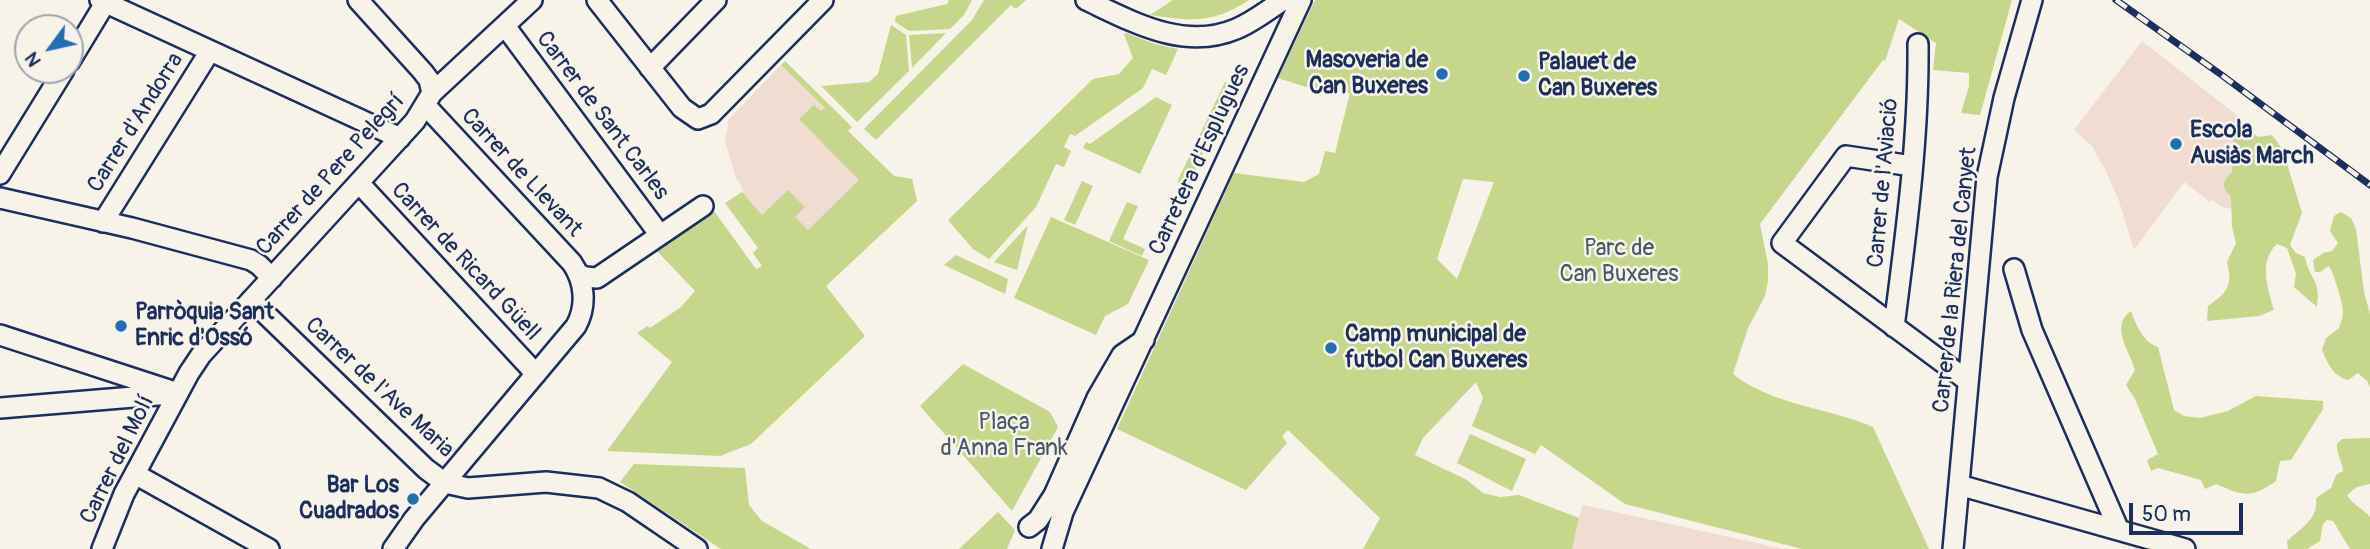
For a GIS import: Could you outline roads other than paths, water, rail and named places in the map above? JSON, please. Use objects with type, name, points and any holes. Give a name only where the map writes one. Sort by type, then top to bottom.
[{"type":"street","name":"Carrer de Llevant","points":[[358,0],[376,8],[429,80],[429,99],[579,274]]},
{"type":"street","name":"Carrer de Pere Pelegrí","points":[[178,393],[201,355],[400,138],[429,99],[532,0]]},
{"type":"street","points":[[597,0],[682,108],[698,119],[711,114],[822,0]]},
{"type":"street","points":[[650,68],[716,0]]},
{"type":"street","points":[[1086,0],[1158,31],[1195,38],[1215,36],[1239,27],[1283,0]]},
{"type":"street","name":"Carretera d'Esplugues","points":[[1052,549],[1047,519],[1097,398],[1122,355],[1144,340],[1301,0]]},
{"type":"street","name":"Carrer de la Riera del Canyet","points":[[1953,549],[1987,177],[2004,99],[2032,0]]},
{"type":"street","points":[[84,36],[104,1],[400,138]]},
{"type":"street","name":"Carrer de Sant Carles","points":[[505,26],[660,235]]},
{"type":"street","name":"Carrer de l'Aviació","points":[[1895,327],[1912,166],[1918,44]]},
{"type":"street","name":"Carrer d'Andorra","points":[[103,222],[210,51]]},
{"type":"street","points":[[0,174],[55,84]]},
{"type":"street","points":[[1912,166],[1846,156],[1782,243],[1968,381]]},
{"type":"street","name":"Carrer de Ricard Güell","points":[[359,183],[536,374]]},
{"type":"street","points":[[0,198],[251,260],[272,278]]},
{"type":"street","points":[[579,274],[597,278],[703,206]]},
{"type":"street","points":[[2014,269],[2032,330],[2118,528]]},
{"type":"street","points":[[393,549],[414,519],[580,318],[583,310],[579,274]]},
{"type":"street","name":"Carrer de l'Ave Maria","points":[[251,300],[426,469],[444,482]]},
{"type":"street","points":[[0,335],[178,393]]},
{"type":"street","points":[[0,408],[178,393]]},
{"type":"street","name":"Carrer del Molí","points":[[102,549],[135,474],[178,393]]},
{"type":"street","points":[[135,474],[269,549]]},
{"type":"street","points":[[444,482],[468,488],[546,482],[599,488],[628,502],[697,549]]},
{"type":"street","points":[[1959,485],[2185,549]]},
{"type":"railway","points":[[2116,0],[2370,185]]},
{"type":"place","name":"Masoveria de Can Buxeres","points":[[1442,74]]},
{"type":"place","name":"Palauet de Can Buxeres","points":[[1524,76]]},
{"type":"place","name":"Escola Ausiàs March","points":[[2176,144]]},
{"type":"place","name":"Parròquia Sant Enric d'Ossó","points":[[121,326]]},
{"type":"place","name":"Camp municipal de futbol Can Buxeres","points":[[1331,348]]},
{"type":"place","name":"Bar Los Cuadrados","points":[[413,499]]},
{"type":"park label","name":"Parc de Can Buxeres","points":[[1619,262]]},
{"type":"park label","name":"Plaça d'Anna Frank","points":[[1004,436]]}]
